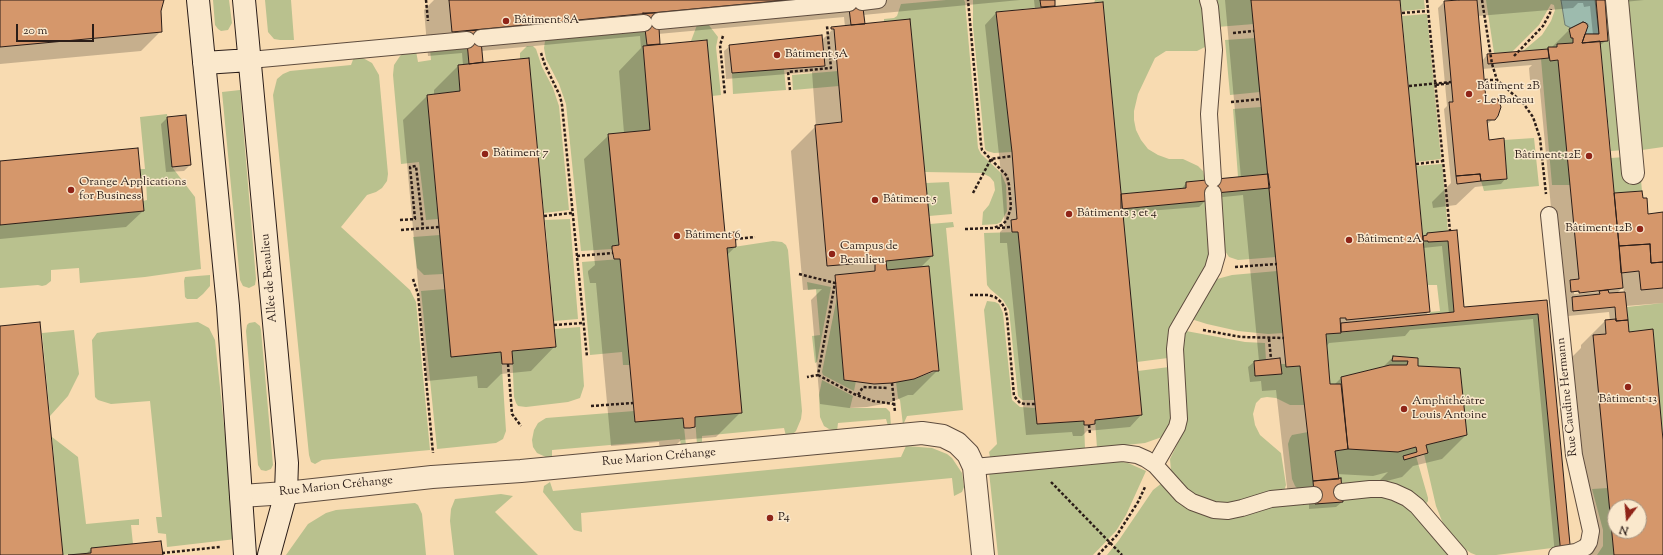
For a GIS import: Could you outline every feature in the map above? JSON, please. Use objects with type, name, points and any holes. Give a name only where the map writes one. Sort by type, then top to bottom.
[{"type":"street","points":[[198,0],[228,306],[245,555]]},
{"type":"street","name":"Allée de Beaulieu","points":[[244,0],[287,463],[286,493],[269,555]]},
{"type":"street","points":[[1617,0],[1633,173]]},
{"type":"street","points":[[204,63],[250,60]]},
{"type":"street","name":"Rue Marion Créhange","points":[[241,496],[286,493],[432,477],[922,433],[942,436],[957,443],[968,454],[974,467],[983,555]]},
{"type":"lane","points":[[1155,465],[1177,427],[1179,419],[1175,349],[1177,331],[1216,262],[1218,248],[1209,114],[1214,50],[1208,0]]},
{"type":"lane","points":[[250,60],[863,1]]},
{"type":"lane","name":"Rue Caudine Hermann","points":[[1549,215],[1574,455],[1591,531],[1589,542],[1586,547],[1576,552],[1557,555]]},
{"type":"lane","points":[[974,467],[1123,453],[1137,455],[1146,459],[1155,465],[1182,495],[1192,502],[1214,510],[1228,511],[1271,499],[1314,495]]},
{"type":"lane","points":[[1342,492],[1383,489],[1407,498],[1417,506],[1459,555]]},
{"type":"path","points":[[968,0],[982,150],[1007,176],[1009,185],[1011,207],[1007,220],[1002,225],[992,228]]},
{"type":"path","points":[[1427,0],[1450,231]]},
{"type":"path","points":[[1482,0],[1492,64],[1497,80],[1523,103],[1532,117],[1540,138],[1549,215]]},
{"type":"path","points":[[790,90],[788,72],[831,68],[826,16],[832,5]]},
{"type":"path","points":[[1514,56],[1543,26],[1551,9]]},
{"type":"path","points":[[1402,13],[1428,11]]},
{"type":"path","points":[[715,16],[725,29],[720,45],[725,95]]},
{"type":"path","points":[[540,33],[542,58],[556,87],[562,105],[587,357]]},
{"type":"path","points":[[1485,80],[1497,80]]},
{"type":"path","points":[[1409,86],[1451,82],[1436,85]]},
{"type":"path","points":[[1224,102],[1261,99]]},
{"type":"path","points":[[991,159],[1012,156]]},
{"type":"path","points":[[974,193],[991,159]]},
{"type":"path","points":[[1416,164],[1444,161]]},
{"type":"path","points":[[400,220],[415,219],[410,167],[416,166],[423,228]]},
{"type":"path","points":[[544,216],[572,213]]},
{"type":"path","points":[[401,230],[439,227]]},
{"type":"path","points":[[965,229],[1011,227]]},
{"type":"path","points":[[736,239],[755,237]]},
{"type":"path","points":[[577,256],[613,253]]},
{"type":"path","points":[[1246,267],[1277,264]]},
{"type":"path","points":[[799,274],[835,283],[818,375]]},
{"type":"path","points":[[413,279],[418,294],[433,441],[432,477]]},
{"type":"path","points":[[970,295],[988,295],[995,297],[1005,308],[1014,396],[1020,403],[1035,404]]},
{"type":"path","points":[[554,326],[583,323]]},
{"type":"path","points":[[1181,323],[1220,334],[1269,339],[1284,338]]},
{"type":"path","points":[[1269,339],[1271,359]]},
{"type":"path","points":[[508,364],[512,414],[520,426]]},
{"type":"path","points":[[807,377],[818,375],[858,396],[883,404],[894,404]]},
{"type":"path","points":[[892,383],[894,399]]},
{"type":"path","points":[[858,396],[863,387],[888,388]]},
{"type":"path","points":[[592,406],[633,403]]},
{"type":"path","points":[[1031,461],[1122,555]]},
{"type":"path","points":[[1098,555],[1110,543],[1138,502],[1155,465]]},
{"type":"green space","points":[[213,0],[229,0],[232,23],[228,30],[221,31],[215,25]]},
{"type":"green space","points":[[265,0],[291,0],[294,40],[274,39],[268,32]]},
{"type":"green space","points":[[964,0],[965,2],[978,148],[981,154],[1001,173],[1006,185],[1007,211],[1001,222],[997,224],[982,225],[983,212],[989,205],[995,190],[994,182],[990,177],[982,173],[925,172],[910,20],[884,22],[884,19],[894,18],[897,16],[901,4]]},
{"type":"green space","points":[[973,0],[1040,0],[1041,7],[996,12],[1012,152],[994,153],[985,149],[973,26]]},
{"type":"green space","points":[[1095,0],[1202,0],[1207,46],[1197,51],[1166,51],[1155,58],[1138,94],[1134,111],[1134,120],[1136,130],[1148,149],[1169,159],[1183,159],[1198,166],[1203,171],[1205,180],[1186,182],[1186,188],[1121,194],[1103,2],[1094,3]]},
{"type":"green space","points":[[1214,0],[1251,0],[1254,24],[1217,27]]},
{"type":"green space","points":[[1400,0],[1424,0],[1425,9],[1402,11]]},
{"type":"green space","points":[[1486,0],[1561,0],[1565,24],[1571,28],[1569,32],[1573,38],[1573,43],[1557,44],[1557,47],[1548,47],[1548,49],[1523,51],[1542,35],[1551,21],[1555,10],[1554,5],[1551,4],[1539,25],[1512,52],[1494,53]]},
{"type":"green space","points":[[1605,0],[1610,0],[1624,150],[1611,151],[1600,41],[1608,40]]},
{"type":"green space","points":[[1627,0],[1663,0],[1663,147],[1642,150]]},
{"type":"green space","points":[[1427,14],[1441,159],[1416,162],[1402,16]]},
{"type":"green space","points":[[708,24],[718,37],[716,47],[721,95],[712,96],[707,40],[691,41],[697,25]]},
{"type":"green space","points":[[645,30],[647,45],[643,46],[650,130],[608,134],[619,245],[613,246],[612,249],[581,251],[566,104],[559,84],[546,59],[544,48],[545,41],[546,39]]},
{"type":"green space","points":[[1255,38],[1260,92],[1230,95],[1225,40]]},
{"type":"green space","points":[[467,46],[469,64],[458,65],[460,91],[427,95],[438,219],[426,220],[419,162],[401,164],[393,75],[394,65],[400,56],[405,52],[416,51],[418,62],[431,60],[430,49]]},
{"type":"green space","points":[[527,46],[533,46],[536,49],[559,106],[569,210],[544,213],[529,59],[520,59],[520,53]]},
{"type":"green space","points":[[354,57],[363,58],[372,63],[379,75],[388,174],[387,181],[382,188],[367,195],[341,227],[410,290],[416,302],[430,450],[322,460],[315,464],[311,462],[309,455],[273,95],[277,79],[283,74],[290,71],[351,65]]},
{"type":"green space","points":[[1549,58],[1550,61],[1558,60],[1570,185],[1552,185],[1541,59]]},
{"type":"green space","points":[[784,69],[786,90],[733,94],[732,73]]},
{"type":"green space","points":[[838,71],[839,86],[793,90],[792,75]]},
{"type":"green space","points":[[240,90],[256,279],[255,285],[249,288],[243,286],[240,280],[222,92]]},
{"type":"green space","points":[[1261,107],[1268,174],[1238,177],[1233,109]]},
{"type":"green space","points":[[167,114],[172,167],[195,197],[201,269],[145,277],[80,283],[79,268],[51,270],[51,281],[46,285],[0,288],[0,225],[144,211],[143,201],[147,200],[146,180],[141,180],[140,169],[145,169],[140,117]]},
{"type":"green space","points":[[1534,138],[1539,186],[1484,191],[1481,181],[1507,179],[1504,140]]},
{"type":"green space","points":[[1625,157],[1641,180],[1642,191],[1614,193],[1611,158]]},
{"type":"green space","points":[[1442,164],[1448,231],[1423,236],[1416,166]]},
{"type":"green space","points":[[949,182],[952,214],[929,216],[926,183]]},
{"type":"green space","points":[[1270,188],[1276,257],[1238,260],[1229,257],[1225,251],[1219,193]]},
{"type":"green space","points":[[1206,201],[1210,259],[1168,358],[1137,362],[1121,209]]},
{"type":"green space","points":[[570,219],[578,319],[554,321],[545,220]]},
{"type":"green space","points":[[953,222],[954,227],[946,228],[963,410],[907,416],[903,425],[896,382],[914,379],[939,370],[929,266],[887,270],[886,261],[933,256],[930,224]]},
{"type":"green space","points":[[1018,232],[1035,400],[1022,400],[1018,396],[1009,310],[1003,300],[987,285],[984,233]]},
{"type":"green space","points":[[440,235],[443,274],[424,275],[417,268],[413,237]]},
{"type":"green space","points":[[773,241],[782,242],[786,245],[788,250],[802,411],[801,419],[796,431],[791,436],[786,436],[784,428],[702,436],[702,444],[697,445],[695,417],[727,248]]},
{"type":"green space","points":[[1423,241],[1448,241],[1454,312],[1430,314],[1430,312],[1440,311],[1437,285],[1428,285]]},
{"type":"green space","points":[[620,259],[630,365],[623,365],[622,352],[590,355],[582,262]]},
{"type":"green space","points":[[1277,271],[1284,333],[1268,334],[1238,331],[1191,319],[1213,282],[1217,279],[1232,275]]},
{"type":"green space","points":[[210,275],[210,286],[203,294],[197,299],[187,299],[185,297],[185,277]]},
{"type":"green space","points":[[807,282],[831,287],[817,362],[815,363],[812,336],[820,335],[816,289],[808,290]]},
{"type":"green space","points":[[445,289],[451,357],[501,352],[506,431],[503,439],[496,443],[437,449],[421,291]]},
{"type":"green space","points":[[837,297],[844,380],[856,381],[854,391],[823,375],[822,372]]},
{"type":"green space","points":[[987,301],[999,304],[1003,313],[1012,400],[1020,407],[1035,408],[1037,424],[1084,421],[1085,449],[990,457],[989,452],[997,444],[984,310]]},
{"type":"green space","points":[[1663,303],[1663,440],[1653,330],[1629,332],[1627,307]]},
{"type":"green space","points":[[1538,314],[1560,547],[1496,555],[1476,555],[1462,547],[1447,530],[1442,521],[1436,506],[1424,454],[1428,453],[1426,445],[1467,435],[1460,368],[1418,366],[1418,358],[1393,356],[1392,360],[1408,361],[1407,365],[1390,365],[1341,377],[1341,384],[1330,384],[1326,334]]},
{"type":"green space","points":[[198,322],[209,328],[215,340],[236,539],[167,547],[166,534],[158,533],[156,517],[162,517],[150,401],[111,404],[98,400],[95,397],[92,340],[97,333],[102,332]]},
{"type":"green space","points":[[255,322],[260,326],[261,330],[273,465],[271,469],[266,471],[261,470],[258,465],[246,331],[249,323]]},
{"type":"green space","points":[[580,327],[584,386],[580,398],[568,402],[526,407],[518,406],[514,397],[512,351],[556,347],[555,329]]},
{"type":"green space","points":[[74,330],[79,374],[68,396],[50,416],[42,333]]},
{"type":"green space","points":[[1186,331],[1245,342],[1265,343],[1266,360],[1254,361],[1255,376],[1281,374],[1281,364],[1286,364],[1286,367],[1300,366],[1305,405],[1290,405],[1276,398],[1261,398],[1256,403],[1253,414],[1255,425],[1260,435],[1281,453],[1286,485],[1284,491],[1230,504],[1206,501],[1186,489],[1171,471],[1170,459],[1186,426],[1187,420],[1182,360],[1183,339]]},
{"type":"green space","points":[[1169,367],[1173,418],[1162,437],[1145,443],[1097,448],[1095,420],[1142,415],[1138,371]]},
{"type":"green space","points":[[822,380],[853,396],[850,408],[886,408],[890,412],[891,426],[888,426],[886,419],[838,423],[837,431],[824,426],[820,417],[819,395]]},
{"type":"green space","points":[[634,411],[635,422],[683,418],[686,445],[681,446],[680,439],[552,450],[552,458],[548,458],[537,453],[533,447],[532,440],[534,430],[538,423],[546,418]]},
{"type":"green space","points":[[1308,432],[1314,488],[1299,490],[1295,486],[1292,479],[1288,444],[1292,435]]},
{"type":"green space","points":[[52,437],[78,457],[86,524],[139,519],[139,525],[131,525],[133,544],[91,548],[91,553],[63,555]]},
{"type":"green space","points":[[906,446],[932,448],[947,454],[952,458],[962,473],[964,487],[962,492],[954,496],[952,478],[581,513],[582,532],[574,530],[543,492],[544,486],[550,482],[553,491],[901,457]]},
{"type":"green space","points":[[1416,447],[1417,452],[1403,456],[1404,460],[1416,456],[1428,498],[1426,504],[1342,486],[1341,479],[1339,479],[1335,451],[1348,449],[1398,452]]},
{"type":"green space","points":[[1112,460],[1128,463],[1146,471],[1126,515],[1116,531],[1093,555],[998,555],[989,472]]},
{"type":"green space","points":[[1162,483],[1225,518],[1244,516],[1272,506],[1315,502],[1315,504],[1343,502],[1343,500],[1371,497],[1391,498],[1407,505],[1449,555],[1107,555],[1153,490]]},
{"type":"green space","points":[[1608,488],[1609,499],[1607,499],[1607,539],[1613,539],[1614,555],[1597,555],[1603,546],[1603,530],[1592,489]]},
{"type":"green space","points":[[501,494],[513,496],[495,512],[538,555],[454,555],[450,521],[451,509],[455,499]]},
{"type":"green space","points":[[415,503],[418,505],[422,514],[426,555],[286,555],[308,524],[326,513],[336,510]]},
{"type":"shaded area","points":[[1561,0],[1595,0],[1599,34],[1585,34],[1588,24],[1583,22],[1571,28],[1565,25]]},
{"type":"building","points":[[0,0],[164,0],[161,11],[162,32],[0,47]]},
{"type":"building","name":"Bâtiment 8A","points":[[449,0],[787,0],[452,32]]},
{"type":"building","points":[[848,0],[863,8],[865,24],[851,25]]},
{"type":"building","points":[[1040,0],[1055,0],[1055,6],[1041,7]]},
{"type":"building","name":"Bâtiment 2A","points":[[1251,0],[1400,0],[1430,312],[1346,320],[1346,318],[1340,318],[1341,333],[1326,334],[1330,384],[1341,384],[1348,449],[1335,451],[1339,479],[1313,481],[1300,366],[1286,367]]},
{"type":"building","name":"Bâtiment 2B - Le Bateau","points":[[1477,0],[1486,100],[1488,102],[1495,98],[1498,99],[1501,107],[1495,120],[1487,120],[1489,140],[1504,138],[1507,179],[1481,181],[1480,174],[1456,176],[1449,102],[1453,102],[1444,1]]},
{"type":"building","points":[[1596,0],[1605,0],[1608,41],[1582,43],[1585,34],[1599,34]]},
{"type":"building","name":"Bâtiments 3 et 4","points":[[1103,2],[1142,415],[1095,420],[1095,424],[1089,425],[1084,425],[1084,421],[1037,424],[1018,232],[1012,232],[1011,220],[1017,219],[1012,152],[996,12]]},
{"type":"building","points":[[643,13],[658,13],[660,44],[647,45]]},
{"type":"building","name":"Bâtiment 5","points":[[910,19],[933,256],[886,261],[887,270],[929,266],[939,371],[933,371],[914,379],[892,383],[874,384],[844,380],[835,275],[875,271],[875,262],[827,266],[815,125],[842,122],[834,29],[831,29],[831,27]]},
{"type":"building","name":"Bâtiment 12E","points":[[1583,22],[1588,26],[1582,43],[1600,41],[1623,288],[1579,293],[1579,291],[1571,292],[1570,280],[1579,279],[1558,60],[1550,61],[1548,47],[1557,47],[1557,44],[1573,43],[1573,38],[1571,38],[1569,29]]},
{"type":"building","points":[[480,30],[483,62],[469,64],[466,31]]},
{"type":"building","name":"Bâtiment 5A","points":[[822,35],[825,66],[732,73],[729,45]]},
{"type":"building","name":"Bâtiment 6","points":[[707,40],[725,233],[735,232],[736,247],[727,248],[742,413],[695,417],[695,427],[690,428],[684,428],[683,418],[635,422],[620,259],[614,259],[612,249],[612,246],[619,245],[608,134],[650,130],[643,46]]},
{"type":"building","points":[[1548,49],[1549,58],[1488,64],[1487,54]]},
{"type":"building","name":"Bâtiment 7","points":[[529,58],[556,347],[512,351],[513,364],[502,364],[501,352],[451,357],[427,95],[460,91],[458,65]]},
{"type":"building","points":[[186,115],[191,165],[172,167],[167,117]]},
{"type":"building","name":"Orange Applications for Business","points":[[138,148],[144,211],[0,225],[0,161]]},
{"type":"building","points":[[1268,174],[1270,188],[1205,194],[1206,201],[1121,209],[1121,194],[1186,188],[1186,182]]},
{"type":"building","points":[[1480,174],[1481,181],[1457,184],[1456,176]]},
{"type":"building","name":"Bâtiment 12B","points":[[1642,191],[1643,198],[1647,198],[1648,214],[1663,212],[1663,262],[1651,263],[1650,244],[1619,246],[1614,193]]},
{"type":"building","points":[[1457,230],[1464,307],[1547,300],[1571,555],[1561,555],[1538,314],[1341,332],[1341,323],[1454,312],[1448,241],[1423,241],[1423,236],[1427,235],[1427,233]]},
{"type":"building","points":[[1650,244],[1651,263],[1663,262],[1663,288],[1641,290],[1639,271],[1621,273],[1619,246]]},
{"type":"building","points":[[1608,290],[1609,293],[1625,292],[1628,320],[1616,321],[1615,307],[1573,311],[1572,297],[1600,294],[1599,291]]},
{"type":"building","name":"Bâtiment 13","points":[[1605,320],[1628,320],[1629,332],[1653,329],[1663,440],[1663,555],[1614,555],[1612,539],[1647,539],[1647,499],[1609,499],[1593,335],[1606,334]]},
{"type":"building","points":[[40,322],[63,555],[0,555],[0,326]]},
{"type":"building","name":"Amphithéâtre Louis Antoine","points":[[1393,356],[1418,358],[1418,366],[1460,368],[1467,435],[1426,445],[1428,453],[1404,460],[1403,456],[1417,452],[1416,447],[1398,452],[1348,449],[1341,377],[1390,365],[1407,365],[1408,361],[1392,361]]},
{"type":"building","points":[[1280,358],[1282,374],[1255,376],[1254,361]]},
{"type":"building","points":[[1341,478],[1343,502],[1315,504],[1313,481]]},
{"type":"building","points":[[161,541],[163,555],[68,555],[91,553],[91,548]]},
{"type":"place","name":"Bâtiment 8A","points":[[506,21]]},
{"type":"place","name":"Bâtiment 5A","points":[[777,55]]},
{"type":"place","name":"Bâtiment 2B - Le Bateau","points":[[1469,94]]},
{"type":"place","name":"Bâtiment 7","points":[[485,154]]},
{"type":"place","name":"Bâtiment 12E","points":[[1589,156]]},
{"type":"place","name":"Orange Applications for Business","points":[[71,190]]},
{"type":"place","name":"Bâtiment 5","points":[[875,200]]},
{"type":"place","name":"Bâtiments 3 et 4","points":[[1069,214]]},
{"type":"place","name":"Bâtiment 12B","points":[[1640,229]]},
{"type":"place","name":"Bâtiment 6","points":[[677,236]]},
{"type":"place","name":"Bâtiment 2A","points":[[1349,240]]},
{"type":"place","name":"Campus de Beaulieu","points":[[832,254]]},
{"type":"place","name":"Bâtiment 13","points":[[1628,387]]},
{"type":"place","name":"Amphithéâtre Louis Antoine","points":[[1404,409]]},
{"type":"place","name":"P4","points":[[770,518]]}]
